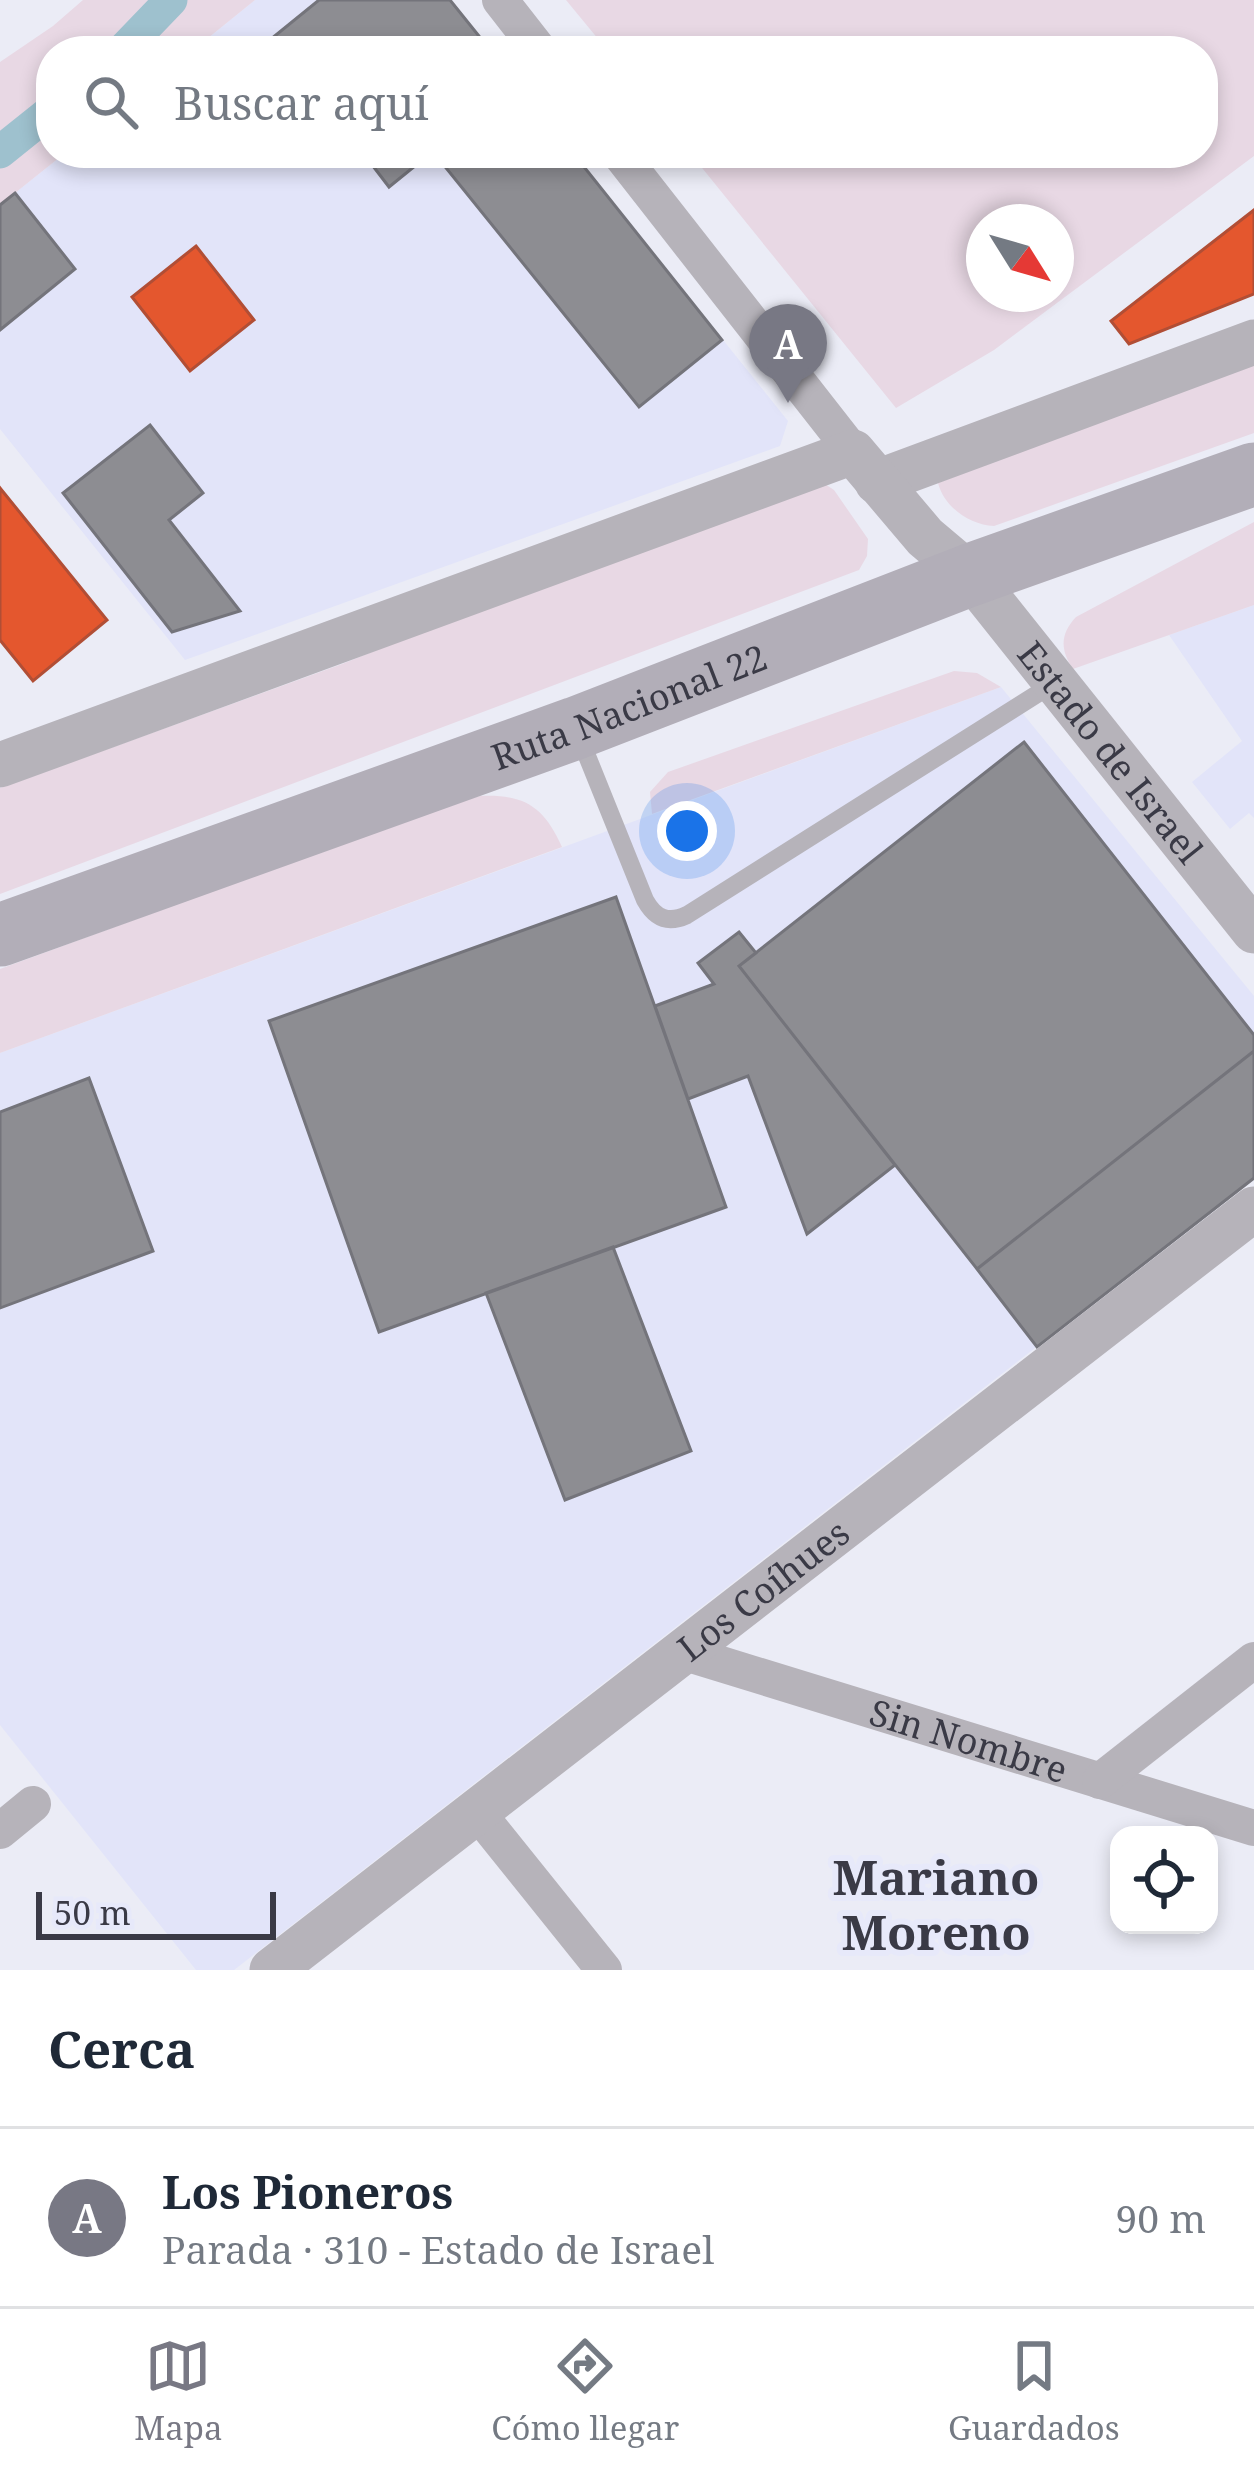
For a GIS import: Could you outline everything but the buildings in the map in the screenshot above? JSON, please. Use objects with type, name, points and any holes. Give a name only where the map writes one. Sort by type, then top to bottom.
[{"type":"highway","name":"Ruta Nacional 22","points":[[0,935],[576,728],[970,575],[1254,474]]},
{"type":"street","points":[[500,0],[528,36]]},
{"type":"street","points":[[631,168],[865,467]]},
{"type":"street","points":[[0,766],[865,467],[1254,342]]},
{"type":"street","name":"Estado de Israel","points":[[865,467],[925,537],[970,575],[1254,931]]},
{"type":"street","name":"Los Coíhues","points":[[272,1970],[1254,1209]]},
{"type":"street","name":"Sin Nombre","points":[[682,1652],[1254,1828]]},
{"type":"street","points":[[1100,1781],[1254,1660]]},
{"type":"street","points":[[0,1831],[34,1804]]},
{"type":"street","points":[[477,1812],[604,1970]]},
{"type":"lane","points":[[576,728],[645,900],[657,916],[676,920],[1058,682]]},
{"type":"shaded area","points":[[83,0],[255,0],[211,36],[38,36]]},
{"type":"shaded area","points":[[255,0],[450,0],[479,36],[211,36]]},
{"type":"shaded area","points":[[566,0],[1254,0],[1254,156],[1074,290],[1074,204],[966,204],[966,312],[1045,312],[994,350],[896,408],[702,168],[1218,168],[1218,36],[596,36]]},
{"type":"shaded area","points":[[36,38],[36,168],[46,168],[0,205],[0,62]]},
{"type":"shaded area","points":[[46,168],[585,168],[788,421],[780,446],[185,660],[0,429],[0,205]]},
{"type":"shaded area","points":[[1254,361],[1254,433],[994,526],[959,513],[941,492],[938,483]]},
{"type":"shaded area","points":[[802,479],[819,480],[834,490],[868,539],[867,556],[859,570],[0,894],[0,788],[342,664]]},
{"type":"shaded area","points":[[1254,522],[1254,605],[1073,669],[1064,642],[1076,617]]},
{"type":"shaded area","points":[[1254,605],[1254,818],[1249,813],[1230,829],[1192,782],[1242,741],[1169,635]]},
{"type":"shaded area","points":[[954,671],[977,673],[1001,687],[652,814],[650,792],[668,772]]},
{"type":"shaded area","points":[[1001,687],[1254,996],[1254,1178],[234,1970],[196,1970],[0,1725],[0,1053]]},
{"type":"shaded area","points":[[480,796],[509,798],[531,806],[548,822],[562,847],[0,1053],[0,969]]},
{"type":"waterway","points":[[136,36],[171,0]]},
{"type":"waterway","points":[[0,152],[36,123]]},
{"type":"place","name":"Los Pioneros","points":[[788,403]]},
{"type":"district","name":"Mariano Moreno","points":[[936,1904]]}]
